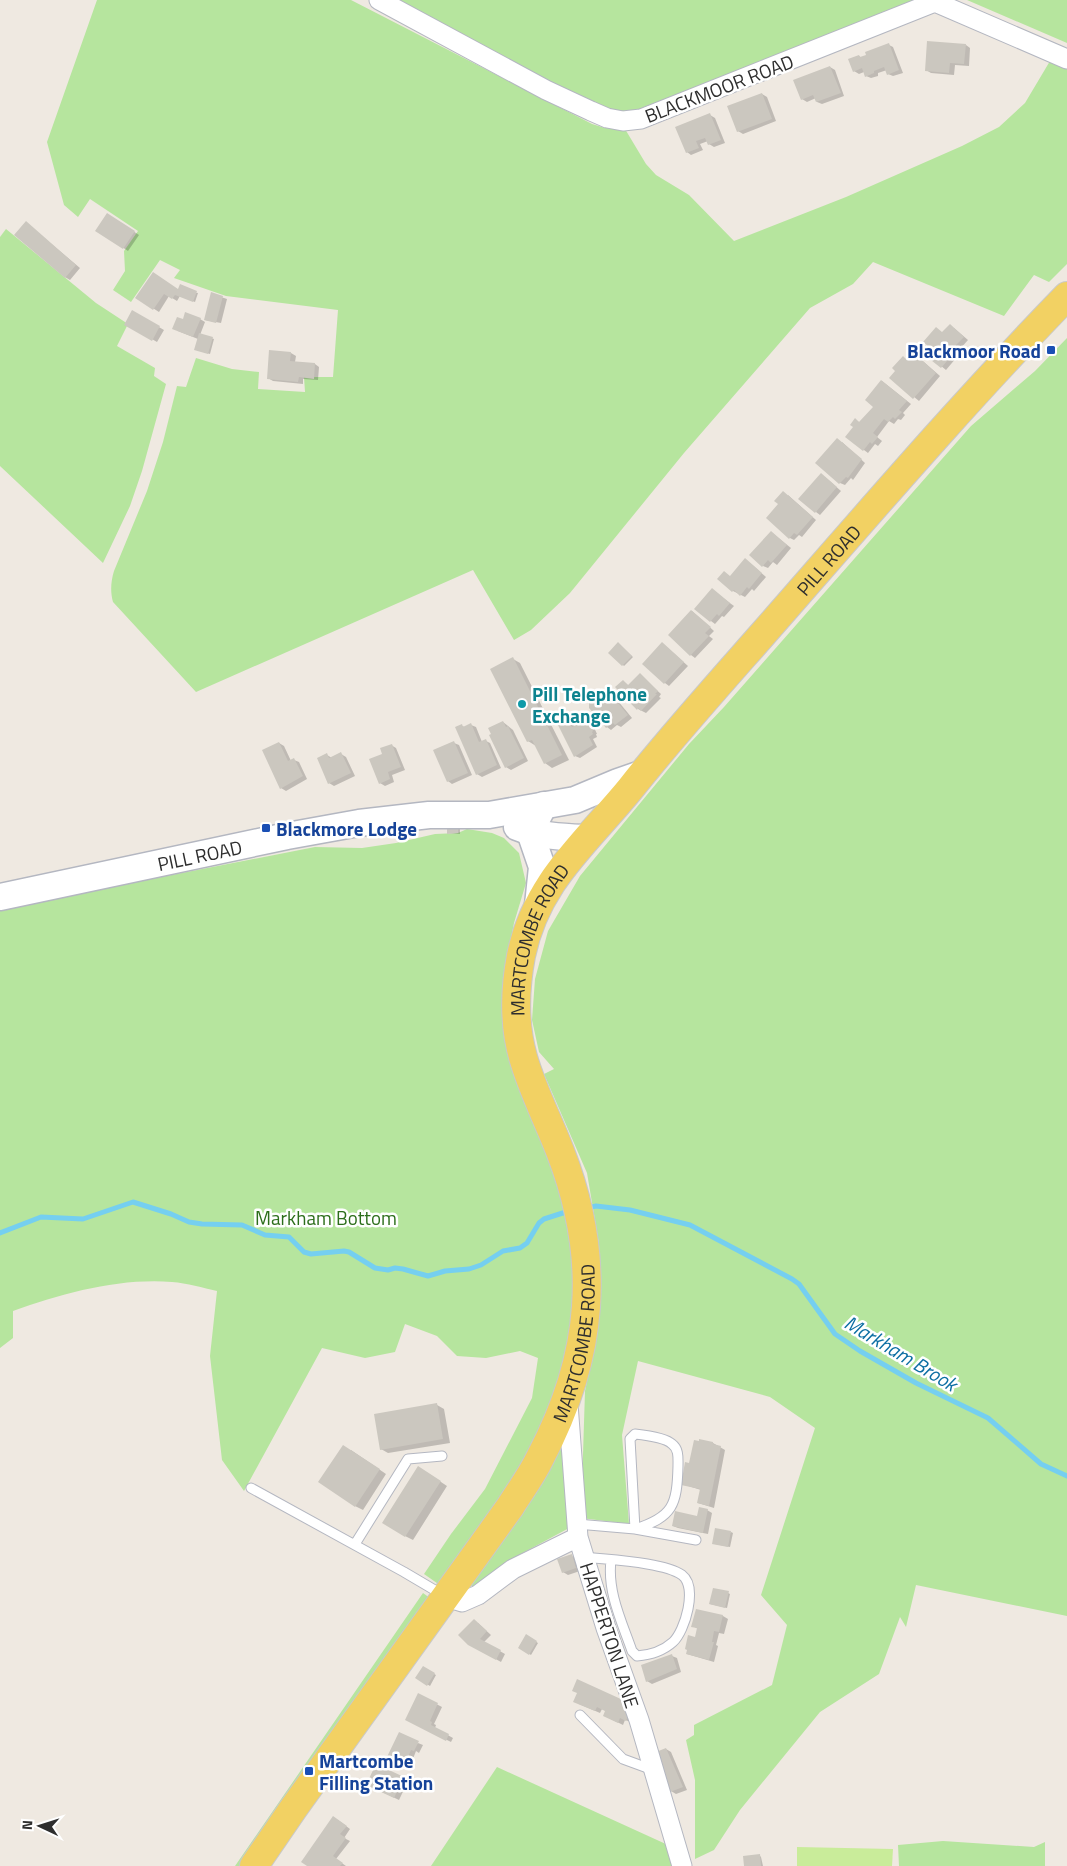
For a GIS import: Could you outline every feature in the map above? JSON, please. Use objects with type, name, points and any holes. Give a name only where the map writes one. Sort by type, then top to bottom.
[{"type":"main road","name":"PILL ROAD","points":[[641,774],[968,400],[1067,296]]},
{"type":"main road","name":"MARTCOMBE ROAD","points":[[254,1866],[510,1507],[540,1460],[567,1399],[582,1344],[586,1311],[587,1272],[582,1222],[571,1180],[531,1080],[520,1045],[517,995],[521,955],[538,905],[564,864],[641,774]]},
{"type":"street","name":"BLACKMOOR ROAD","points":[[379,0],[546,90],[607,118],[623,121],[641,120],[935,2],[1067,59]]},
{"type":"street","name":"PILL ROAD","points":[[0,897],[277,838],[359,823],[429,815],[490,815],[576,800],[641,774]]},
{"type":"street","points":[[576,800],[585,806],[592,831]]},
{"type":"street","points":[[538,905],[542,867],[530,832],[544,805]]},
{"type":"street","name":"PILL ROAD","points":[[490,815],[530,832],[552,836],[592,831]]},
{"type":"street","name":"HAPPERTON LANE","points":[[567,1399],[578,1530],[584,1557],[638,1720],[682,1866]]},
{"type":"street","points":[[446,1597],[462,1602],[478,1595],[513,1569],[578,1530]]},
{"type":"lane","points":[[643,1434],[671,1442],[675,1446],[678,1454],[677,1481],[675,1497],[665,1513],[655,1522],[634,1529],[630,1439],[632,1436],[643,1434]]},
{"type":"lane","points":[[355,1544],[408,1459],[442,1456]]},
{"type":"lane","points":[[251,1488],[355,1544],[446,1597]]},
{"type":"lane","points":[[578,1530],[634,1529],[696,1540]]},
{"type":"lane","points":[[584,1557],[611,1560],[672,1570],[684,1576],[688,1584],[690,1598],[681,1633],[672,1643],[659,1651],[644,1655],[637,1656],[632,1651],[613,1597],[610,1581],[611,1560]]},
{"type":"lane","points":[[580,1715],[622,1759],[653,1770]]},
{"type":"green space","points":[[97,0],[351,0],[592,124],[605,128],[625,129],[646,164],[656,175],[689,195],[734,241],[846,197],[962,146],[999,127],[1025,103],[1050,61],[1067,68],[1067,264],[1049,282],[1034,275],[1004,316],[873,262],[853,284],[810,308],[684,453],[570,593],[531,630],[514,640],[473,570],[196,692],[113,602],[111,590],[114,571],[147,491],[163,442],[177,386],[186,387],[196,358],[232,369],[259,372],[258,389],[305,392],[304,377],[333,377],[338,310],[226,296],[174,278],[180,270],[160,260],[131,302],[113,290],[125,271],[124,251],[138,231],[90,199],[78,217],[64,205],[47,142]]},
{"type":"green space","points":[[397,0],[915,0],[634,112],[620,114],[590,105]]},
{"type":"green space","points":[[967,0],[1067,0],[1067,43]]},
{"type":"green space","points":[[6,229],[96,303],[128,324],[117,346],[155,368],[154,376],[166,384],[142,471],[130,506],[103,563],[0,466],[0,237]]},
{"type":"green space","points":[[1067,338],[1067,1616],[916,1585],[906,1627],[900,1617],[879,1674],[820,1712],[740,1810],[714,1850],[695,1859],[695,1780],[686,1740],[694,1735],[694,1725],[772,1685],[787,1625],[761,1595],[815,1428],[770,1397],[638,1361],[622,1435],[629,1524],[581,1518],[585,1391],[595,1343],[600,1294],[599,1244],[587,1173],[544,1074],[554,1069],[539,1052],[532,1020],[535,979],[548,931],[580,876],[689,744],[724,707],[971,426],[1035,371]]},
{"type":"green space","name":"Markham Bottom","points":[[467,829],[492,833],[504,838],[519,853],[526,883],[514,923],[503,980],[503,1013],[540,1136],[558,1184],[569,1225],[574,1272],[571,1318],[562,1372],[527,1471],[444,1588],[424,1574],[485,1489],[532,1398],[538,1358],[520,1351],[486,1358],[457,1356],[437,1336],[405,1324],[395,1352],[365,1358],[322,1348],[244,1491],[222,1460],[210,1356],[217,1291],[189,1284],[152,1281],[111,1285],[71,1293],[13,1311],[13,1338],[0,1348],[0,910],[315,847],[362,848],[435,834],[458,833]]},
{"type":"green space","points":[[565,1427],[571,1527],[517,1556],[473,1587],[471,1585],[501,1541]]},
{"type":"green space","points":[[423,1593],[434,1601],[248,1866],[235,1866]]},
{"type":"green space","points":[[497,1767],[668,1845],[674,1866],[431,1866]]},
{"type":"green space","points":[[943,1841],[1034,1847],[1045,1842],[1045,1866],[899,1866],[898,1845]]},
{"type":"green space","points":[[797,1847],[893,1849],[892,1866],[797,1866]]},
{"type":"building","points":[[927,41],[966,44],[964,64],[950,63],[949,73],[925,71]]},
{"type":"building","points":[[889,43],[899,70],[887,75],[884,67],[865,77],[862,68],[853,72],[848,59],[859,55],[860,57],[866,55],[865,52]]},
{"type":"building","points":[[830,66],[841,93],[816,102],[813,95],[801,100],[793,80]]},
{"type":"building","points":[[762,93],[772,119],[737,132],[727,106]]},
{"type":"building","points":[[710,113],[721,140],[708,145],[705,138],[696,141],[699,148],[686,153],[675,127]]},
{"type":"building","points":[[107,213],[135,231],[123,249],[95,231]]},
{"type":"building","points":[[26,221],[76,265],[65,278],[14,235]]},
{"type":"building","points":[[153,272],[178,289],[180,284],[197,291],[193,302],[175,295],[172,299],[164,294],[153,310],[135,298]]},
{"type":"building","points":[[211,292],[223,296],[216,323],[204,320]]},
{"type":"building","points":[[132,310],[160,326],[152,341],[124,325]]},
{"type":"building","points":[[185,312],[201,318],[193,337],[172,329],[177,317],[183,319]]},
{"type":"building","points":[[950,324],[964,337],[956,345],[959,347],[941,368],[922,353],[928,346],[923,342],[936,327],[942,332]]},
{"type":"building","points":[[199,333],[213,337],[208,354],[194,350]]},
{"type":"building","points":[[269,350],[291,352],[290,361],[315,363],[314,379],[299,377],[298,382],[267,379]]},
{"type":"building","points":[[912,351],[936,373],[913,399],[889,378],[895,371],[892,368],[903,356],[906,359]]},
{"type":"building","points":[[881,380],[907,401],[899,410],[902,412],[895,419],[893,417],[888,422],[884,419],[873,433],[878,437],[872,444],[870,442],[863,451],[845,437],[853,427],[850,425],[855,418],[859,422],[873,407],[865,400]]},
{"type":"building","points":[[837,438],[862,459],[848,478],[846,477],[839,484],[815,463]]},
{"type":"building","points":[[821,473],[837,487],[815,513],[798,499]]},
{"type":"building","points":[[783,491],[813,517],[797,535],[794,533],[789,539],[766,518],[778,504],[774,501]]},
{"type":"building","points":[[771,531],[787,545],[771,563],[768,560],[762,567],[749,555]]},
{"type":"building","points":[[745,558],[762,573],[749,589],[747,587],[740,596],[734,590],[732,592],[717,579],[724,571],[730,576]]},
{"type":"building","points":[[712,588],[730,603],[719,616],[717,614],[710,622],[694,609]]},
{"type":"building","points":[[691,610],[711,627],[705,633],[709,636],[690,656],[668,635]]},
{"type":"building","points":[[618,642],[632,656],[622,666],[608,653]]},
{"type":"building","points":[[662,642],[684,662],[664,684],[642,664]]},
{"type":"building","name":"Pill Telephone Exchange","points":[[513,657],[562,755],[544,764],[532,740],[527,742],[490,669]]},
{"type":"building","points":[[640,673],[658,691],[641,711],[638,708],[637,710],[615,687],[623,680],[628,685]]},
{"type":"building","points":[[596,696],[603,697],[607,702],[613,697],[628,715],[615,725],[613,723],[606,728],[589,708],[589,701]]},
{"type":"building","points":[[568,719],[572,727],[587,719],[593,731],[593,734],[589,737],[593,745],[574,757],[558,725]]},
{"type":"building","points":[[503,721],[506,727],[508,726],[524,758],[505,768],[489,735],[491,734],[488,728]]},
{"type":"building","points":[[471,723],[479,742],[486,739],[497,765],[476,775],[455,727],[462,724],[463,727]]},
{"type":"building","points":[[454,741],[468,773],[447,782],[433,750]]},
{"type":"building","points":[[279,742],[288,761],[294,758],[303,776],[280,789],[262,750]]},
{"type":"building","points":[[392,744],[401,767],[388,772],[390,779],[379,784],[369,759],[382,754],[380,748]]},
{"type":"building","points":[[341,752],[351,773],[328,784],[317,758],[327,753],[329,758]]},
{"type":"building","points":[[458,827],[458,833],[447,834],[447,828]]},
{"type":"building","points":[[437,1403],[443,1439],[380,1450],[374,1414]]},
{"type":"building","points":[[699,1439],[721,1446],[709,1506],[697,1503],[700,1489],[681,1485],[685,1462],[689,1463],[694,1440],[699,1441]]},
{"type":"building","points":[[343,1445],[380,1469],[355,1507],[318,1482]]},
{"type":"building","points":[[418,1466],[441,1481],[405,1537],[382,1523]]},
{"type":"building","points":[[699,1507],[708,1509],[703,1533],[672,1526],[675,1511],[697,1516]]},
{"type":"building","points":[[715,1528],[731,1531],[728,1547],[712,1544]]},
{"type":"building","points":[[572,1554],[576,1568],[562,1573],[557,1559]]},
{"type":"building","points":[[713,1588],[729,1591],[725,1608],[709,1604]]},
{"type":"building","points":[[696,1609],[723,1615],[719,1632],[714,1631],[712,1642],[714,1642],[709,1660],[686,1654],[687,1650],[685,1649],[688,1635],[695,1637],[697,1628],[691,1627]]},
{"type":"building","points":[[474,1619],[487,1631],[480,1639],[501,1650],[496,1660],[468,1645],[458,1635]]},
{"type":"building","points":[[526,1634],[537,1641],[529,1655],[518,1648]]},
{"type":"building","points":[[672,1654],[677,1669],[646,1682],[641,1665]]},
{"type":"building","points":[[423,1666],[435,1673],[427,1686],[415,1678]]},
{"type":"building","points":[[577,1679],[623,1700],[621,1704],[626,1706],[629,1714],[626,1721],[620,1718],[618,1723],[603,1716],[605,1711],[597,1707],[595,1711],[573,1702],[577,1693],[572,1691]]},
{"type":"building","points":[[418,1693],[438,1703],[430,1721],[432,1722],[431,1725],[449,1734],[446,1741],[405,1720]]},
{"type":"building","points":[[399,1732],[419,1741],[414,1751],[411,1750],[404,1767],[386,1759]]},
{"type":"building","points":[[666,1748],[683,1787],[670,1792],[656,1752]]},
{"type":"building","points":[[376,1764],[404,1777],[394,1798],[366,1785]]},
{"type":"building","points":[[333,1816],[347,1826],[340,1834],[346,1838],[333,1856],[343,1863],[340,1866],[307,1866],[301,1862]]},
{"type":"building","points":[[760,1854],[761,1866],[744,1866],[743,1856]]},
{"type":"waterway","name":"Markham Brook","points":[[0,1233],[41,1217],[83,1219],[133,1202],[189,1222],[242,1225],[265,1235],[289,1237],[304,1252],[311,1254],[344,1251],[349,1252],[375,1268],[388,1270],[395,1268],[403,1269],[428,1276],[445,1271],[469,1269],[481,1265],[503,1251],[520,1248],[527,1243],[539,1223],[544,1219],[569,1211]]},
{"type":"waterway","name":"Markham Brook","points":[[587,1208],[596,1206],[630,1210],[690,1225],[792,1279],[799,1284],[835,1334],[860,1351],[916,1383],[988,1418],[1041,1464],[1067,1476]]},
{"type":"place","name":"Blackmoor Road","points":[[1051,350]]},
{"type":"place","name":"Pill Telephone Exchange","points":[[522,704]]},
{"type":"place","name":"Blackmore Lodge","points":[[266,828]]},
{"type":"place","name":"Martcombe Filling Station","points":[[309,1771]]}]
